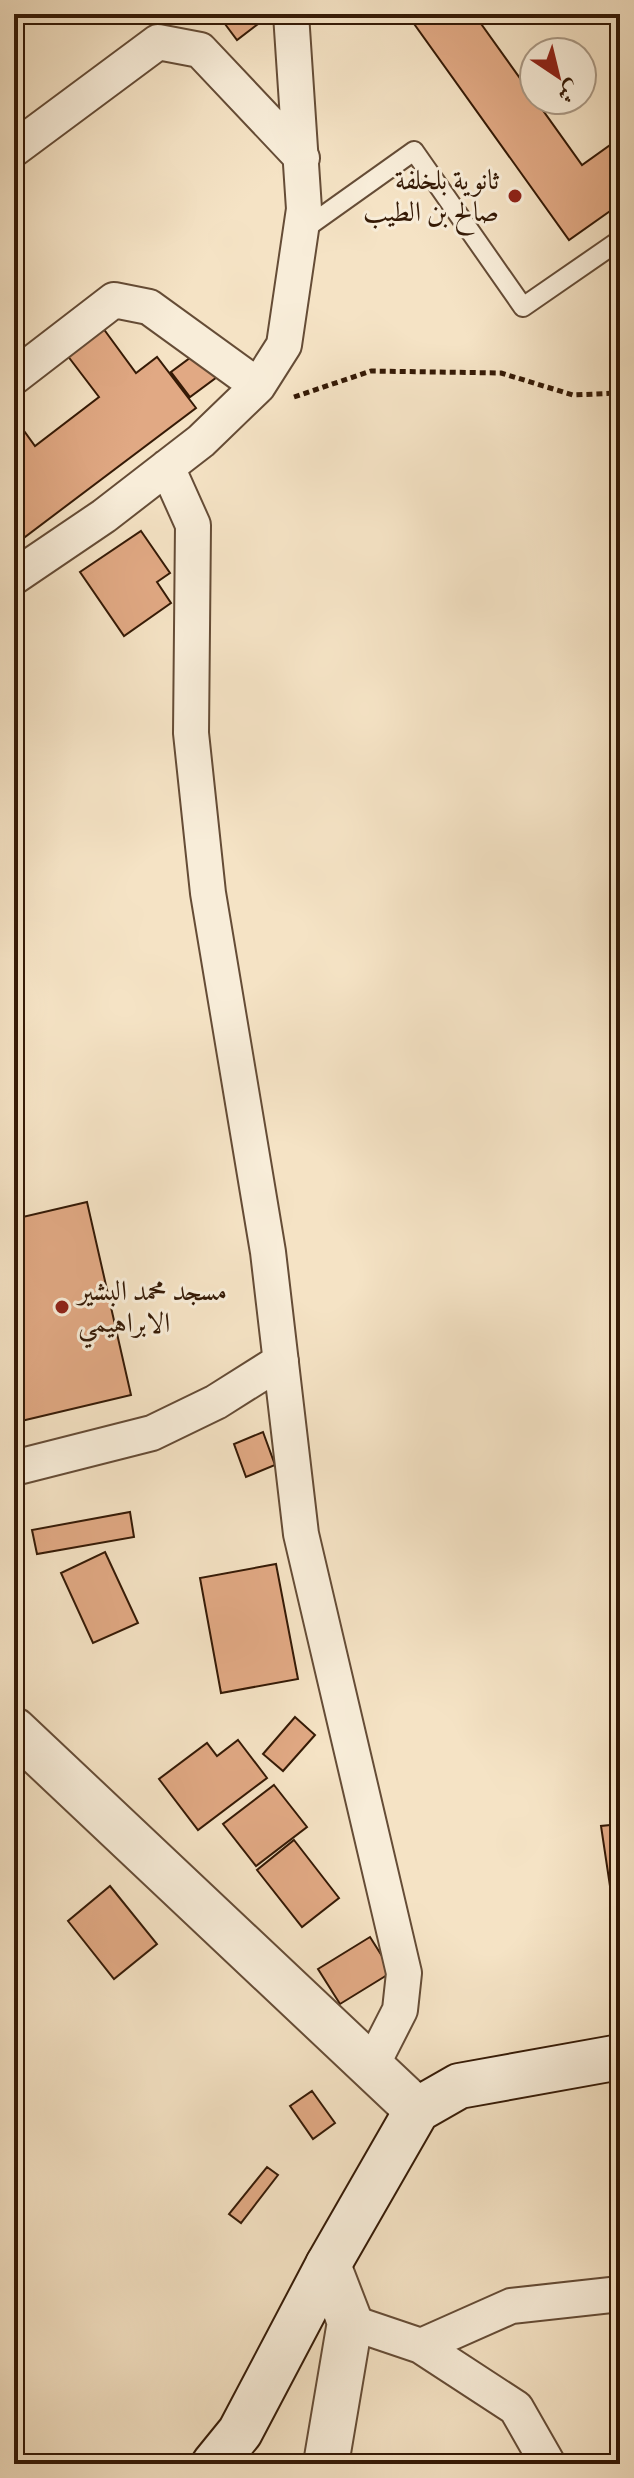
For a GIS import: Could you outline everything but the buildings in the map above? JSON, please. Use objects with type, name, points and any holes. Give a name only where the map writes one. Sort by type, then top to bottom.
[{"type":"street","points":[[14,577],[104,516],[268,394],[284,345],[304,209],[291,14]]},
{"type":"street","points":[[14,149],[158,42],[200,50],[302,158]]},
{"type":"street","points":[[14,377],[114,300],[149,307],[268,394]]},
{"type":"street","points":[[167,467],[193,525],[191,733],[208,893],[268,1252],[301,1534],[386,1908],[404,1973],[400,2010],[371,2067]]},
{"type":"street","points":[[14,1468],[152,1433],[216,1402],[281,1361]]},
{"type":"street","points":[[14,1730],[417,2110]]},
{"type":"street","points":[[214,2464],[240,2432],[328,2265],[417,2110],[459,2086],[620,2057]]},
{"type":"street","points":[[326,2464],[350,2322],[328,2265]]},
{"type":"street","points":[[421,2346],[511,2306],[620,2294]]},
{"type":"street","points":[[350,2322],[421,2346],[516,2408],[548,2464]]},
{"type":"lane","points":[[300,232],[414,151],[523,307],[620,240]]},
{"type":"path","points":[[268,394],[371,371],[501,373],[573,395],[620,393]]},
{"type":"place","name":"ثانوية بلخلفة صالح بن الطيب","points":[[515,196]]},
{"type":"place","name":"مسجد محمد البشير الابراهيمي","points":[[62,1307]]}]
